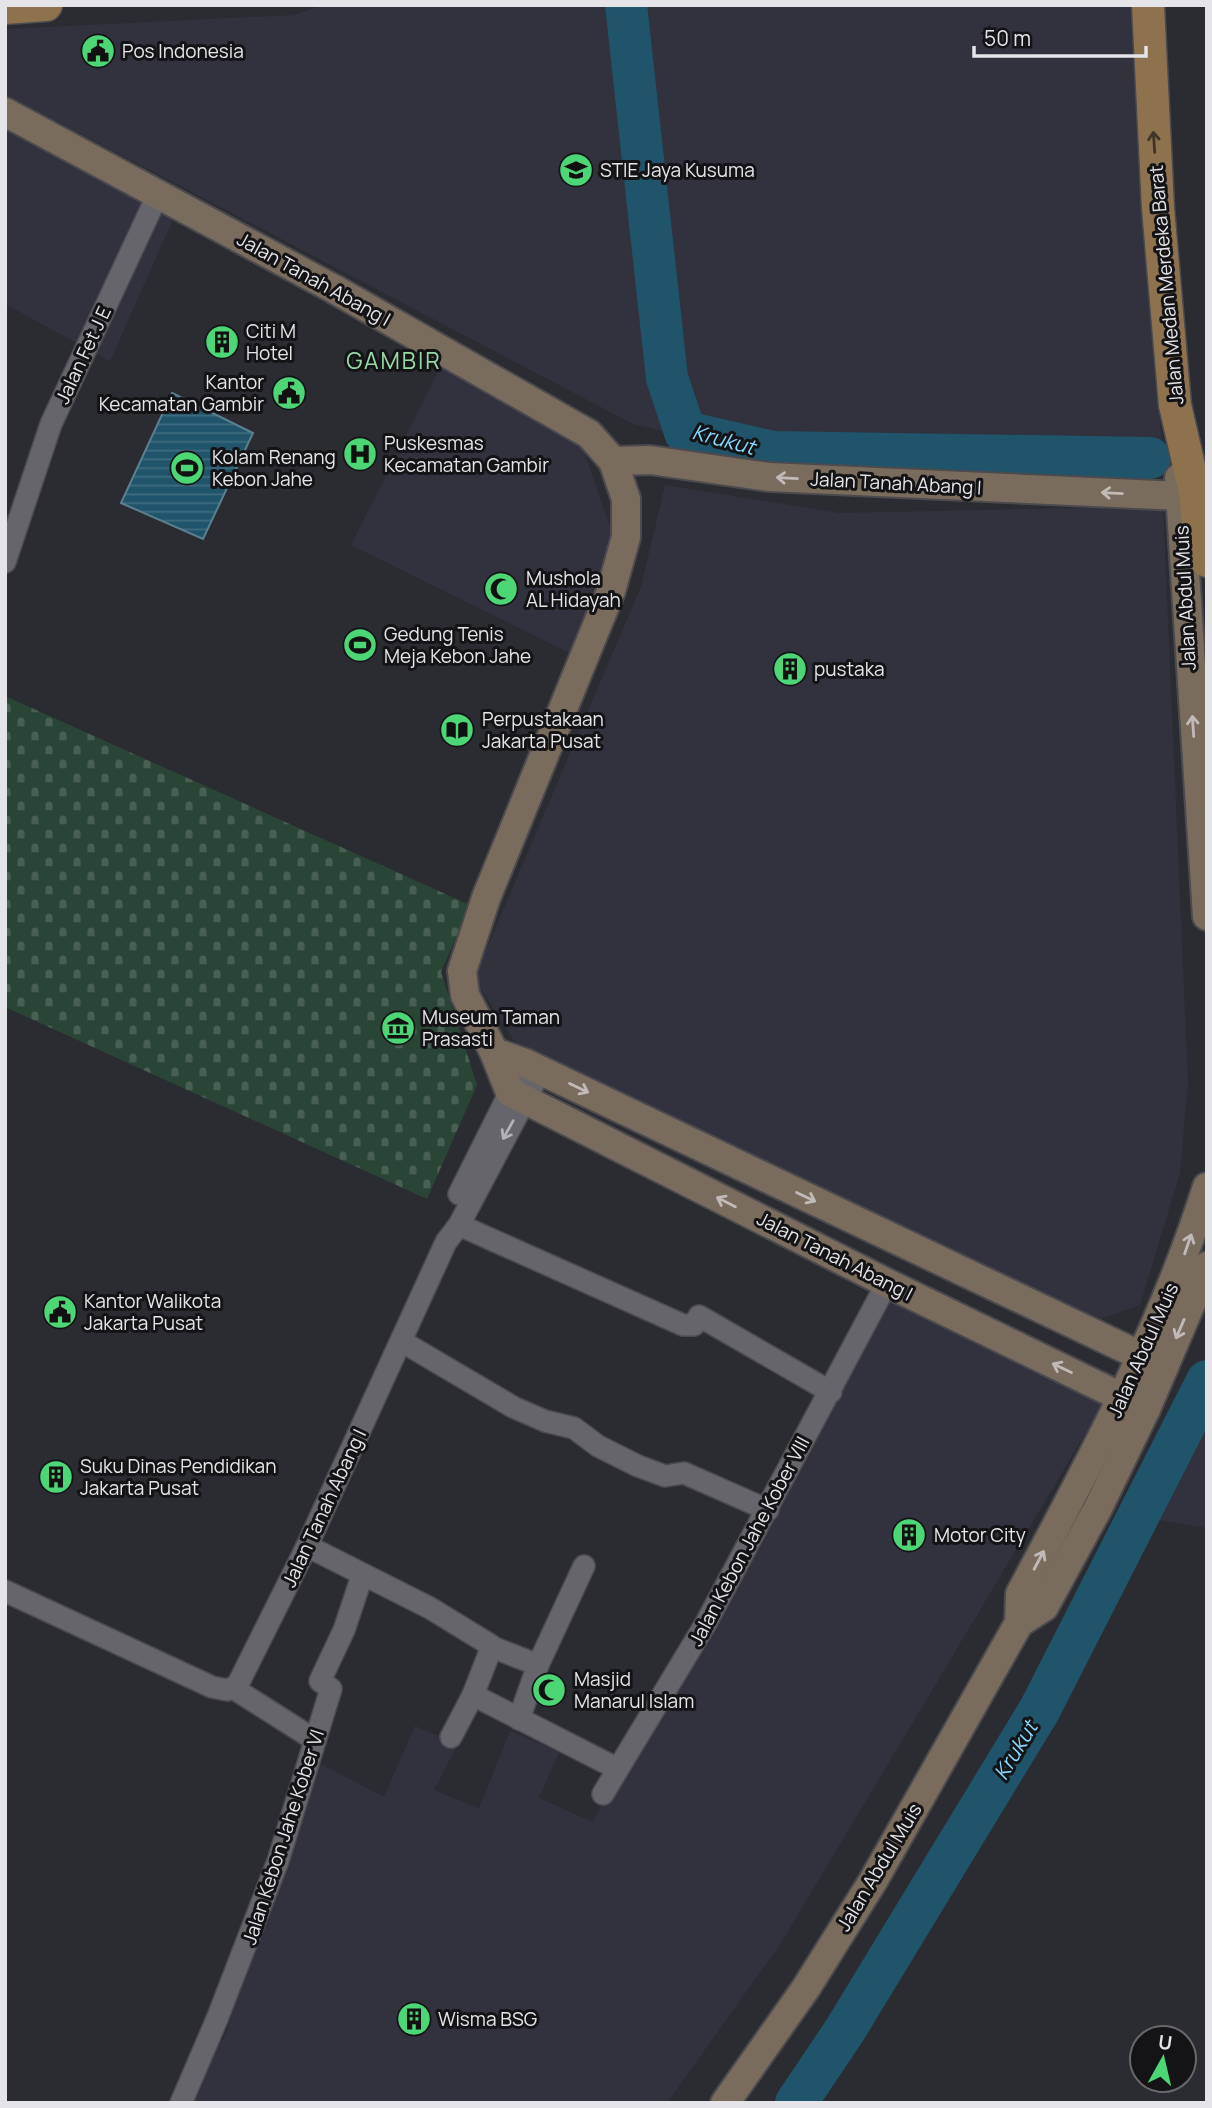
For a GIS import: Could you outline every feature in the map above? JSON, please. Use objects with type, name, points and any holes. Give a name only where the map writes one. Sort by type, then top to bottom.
[{"type":"main road","points":[[5,8],[46,5]]},
{"type":"main road","name":"Jalan Medan Merdeka Barat","points":[[1148,5],[1158,208],[1175,405],[1195,492],[1200,544],[1207,561]]},
{"type":"street","name":"Jalan Tanah Abang I","points":[[5,112],[589,434],[613,461],[625,499],[626,537],[611,590],[486,898],[463,971],[465,995],[517,1096],[887,1283],[1135,1404]]},
{"type":"street","name":"Jalan Fet J E","points":[[5,562],[12,515],[51,424],[158,194]]},
{"type":"street","name":"Jalan Abdul Muis","points":[[1175,405],[1207,916]]},
{"type":"street","name":"Jalan Tanah Abang I","points":[[613,461],[650,460],[769,477],[1180,496]]},
{"type":"street","name":"Jalan Tanah Abang I","points":[[494,1052],[533,1066],[1153,1362]]},
{"type":"street","name":"Jalan Tanah Abang I","points":[[446,1242],[447,1219],[533,1066]]},
{"type":"street","name":"Jalan Tanah Abang I","points":[[230,1689],[239,1683],[307,1546],[446,1242],[459,1225],[517,1096]]},
{"type":"street","name":"Jalan Abdul Muis","points":[[1153,1362],[1207,1187]]},
{"type":"street","points":[[459,1225],[683,1325],[694,1325],[699,1316],[831,1392]]},
{"type":"street","name":"Jalan Abdul Muis","points":[[725,2103],[806,1988],[873,1881],[1019,1623],[1020,1594],[1135,1404],[1153,1362],[1207,1266]]},
{"type":"street","name":"Jalan Kebon Jahe Kober VIII","points":[[603,1794],[706,1623],[887,1283]]},
{"type":"street","points":[[401,1341],[513,1407],[545,1421],[573,1428],[598,1446],[638,1466],[664,1476],[684,1473],[768,1510]]},
{"type":"street","points":[[307,1546],[430,1608],[492,1647],[538,1665]]},
{"type":"street","points":[[519,1719],[538,1665],[584,1566]]},
{"type":"street","name":"Jalan Kebon Jahe Kober VI","points":[[181,2103],[247,1945],[278,1861],[331,1687],[320,1681],[344,1630],[362,1576]]},
{"type":"street","points":[[5,1591],[212,1687],[230,1689],[315,1740]]},
{"type":"street","points":[[451,1737],[473,1695],[492,1647]]},
{"type":"street","points":[[473,1695],[618,1769]]},
{"type":"shaded area","points":[[323,5],[1134,5],[1161,440],[697,439],[633,424],[5,94],[5,29],[294,15]]},
{"type":"shaded area","points":[[5,121],[175,215],[110,361],[5,304]]},
{"type":"shaded area","points":[[442,364],[583,449],[619,552],[582,659],[351,545]]},
{"type":"shaded area","points":[[665,485],[839,513],[1163,506],[1188,1082],[1180,1173],[1140,1305],[1092,1322],[516,1044],[474,978],[641,587]]},
{"type":"shaded area","points":[[879,1283],[1106,1399],[781,1943],[667,2103],[181,2103],[188,2082],[225,2037],[311,1759],[384,1797],[415,1726],[458,1744],[434,1790],[479,1809],[510,1731],[559,1752],[539,1798],[593,1822]]},
{"type":"shaded area","points":[[1207,1417],[1207,1528],[1152,1519],[1200,1431]]},
{"type":"green space","name":"Museum Taman Prasasti","points":[[5,696],[470,905],[441,972],[477,1085],[427,1199],[5,1007]]},
{"type":"water","name":"Kolam Renang Kebon Jahe","points":[[172,393],[253,433],[203,539],[121,503]]},
{"type":"waterway","name":"Krukut","points":[[626,5],[667,378],[685,432],[773,452],[1150,458]]},
{"type":"waterway","name":"Krukut","points":[[796,2103],[845,2030],[1040,1709],[1207,1381]]},
{"type":"place","name":"Pos Indonesia","points":[[98,51]]},
{"type":"place","name":"STIE Jaya Kusuma","points":[[576,170]]},
{"type":"place","name":"Citi M Hotel","points":[[222,342]]},
{"type":"place","name":"Kantor Kecamatan Gambir","points":[[289,393]]},
{"type":"place","name":"Puskesmas Kecamatan Gambir","points":[[360,454]]},
{"type":"place","name":"Kolam Renang Kebon Jahe","points":[[187,468]]},
{"type":"place","name":"Mushola AL Hidayah","points":[[501,589]]},
{"type":"place","name":"Gedung Tenis Meja Kebon Jahe","points":[[360,645]]},
{"type":"place","name":"pustaka","points":[[790,669]]},
{"type":"place","name":"Perpustakaan Jakarta Pusat","points":[[457,730]]},
{"type":"place","name":"Museum Taman Prasasti","points":[[398,1028]]},
{"type":"place","name":"Kantor Walikota Jakarta Pusat","points":[[60,1312]]},
{"type":"place","name":"Suku Dinas Pendidikan Jakarta Pusat","points":[[56,1477]]},
{"type":"place","name":"Motor City","points":[[909,1535]]},
{"type":"place","name":"Masjid Manarul Islam","points":[[549,1690]]},
{"type":"place","name":"Wisma BSG","points":[[414,2019]]},
{"type":"district","name":"GAMBIR","points":[[394,360]]}]
